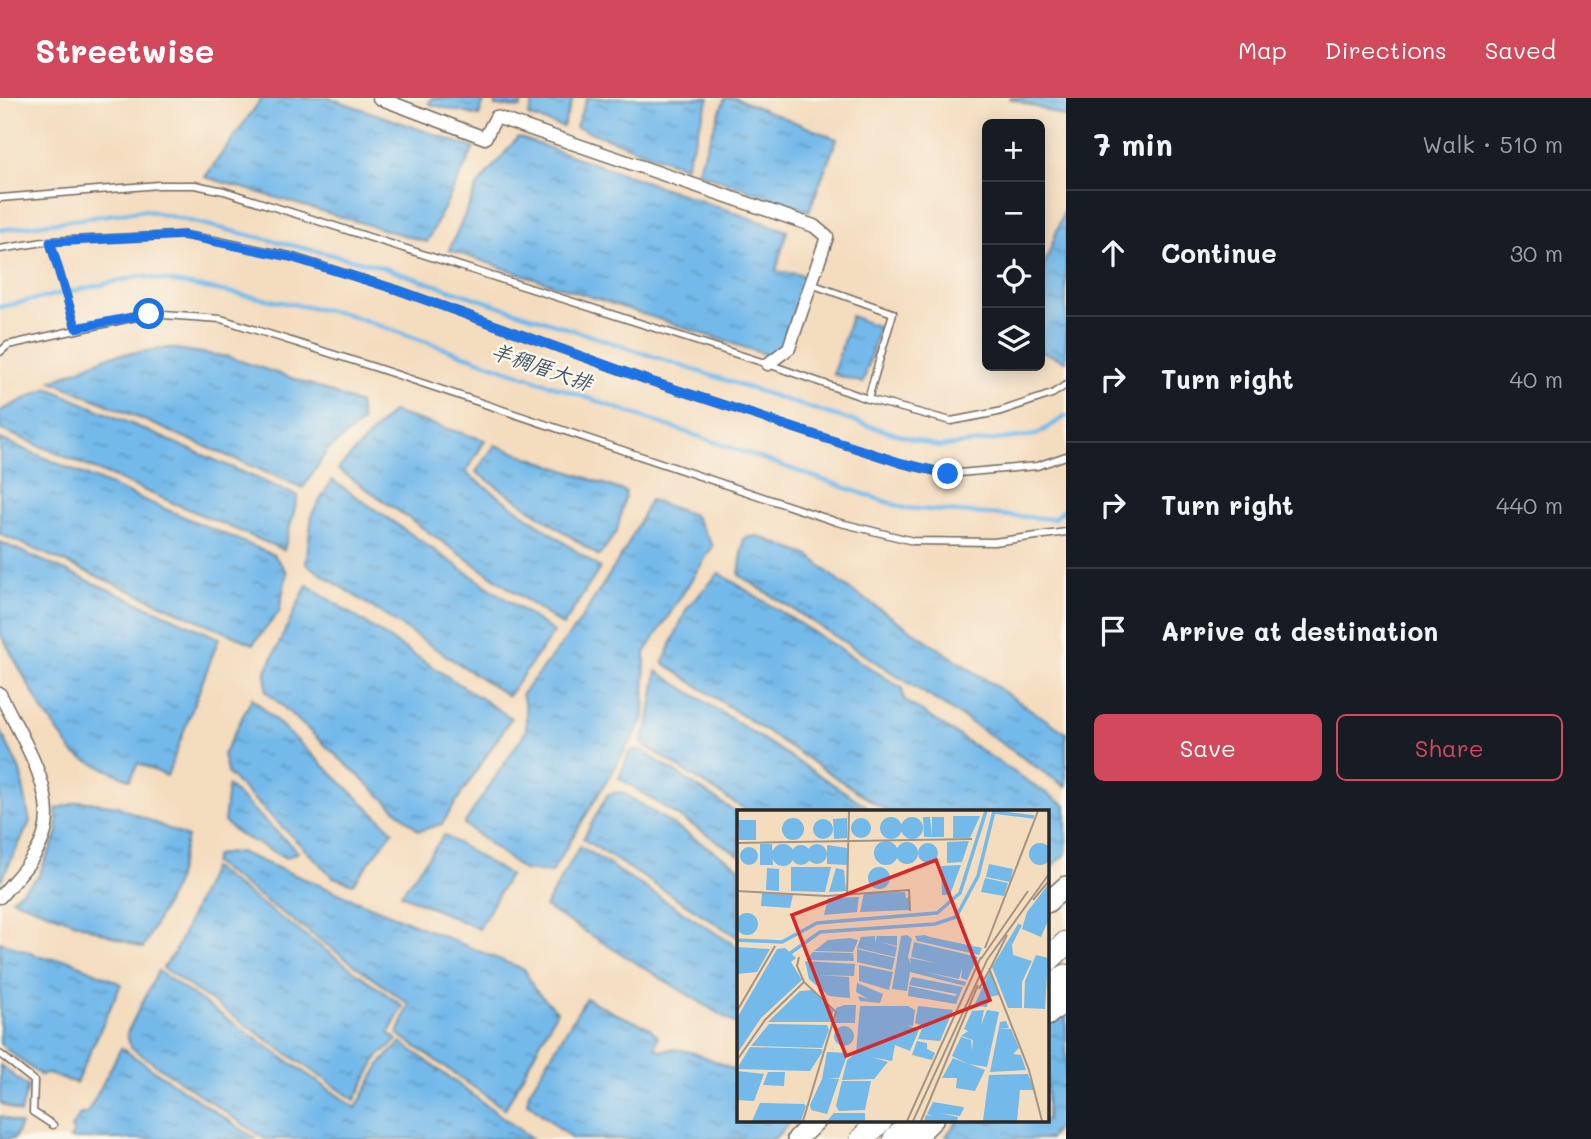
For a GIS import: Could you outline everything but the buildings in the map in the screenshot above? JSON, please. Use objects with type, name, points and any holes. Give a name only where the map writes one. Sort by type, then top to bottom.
[{"type":"highway","points":[[1048,960],[1066,943]]},
{"type":"highway","points":[[1048,992],[1066,976]]},
{"type":"highway","points":[[862,1139],[879,1122]]},
{"type":"highway","points":[[895,1139],[913,1122]]},
{"type":"main road","points":[[1048,902],[1066,886]]},
{"type":"main road","points":[[1048,982],[1066,956]]},
{"type":"main road","points":[[1048,1015],[1066,1000]]},
{"type":"main road","points":[[797,1139],[814,1122]]},
{"type":"main road","points":[[915,1139],[931,1122]]},
{"type":"street","points":[[379,98],[403,102],[485,138],[496,117],[814,226],[827,237],[789,348],[768,364]]},
{"type":"street","points":[[0,694],[38,771],[46,803],[44,835],[30,860],[0,897]]},
{"type":"lane","points":[[0,198],[159,185],[195,185],[224,191],[768,364],[868,399],[951,421],[998,412],[1052,394],[1066,385]]},
{"type":"lane","points":[[0,249],[50,242],[183,235],[290,257],[398,290],[698,397],[901,463],[948,474],[1037,466],[1066,456]]},
{"type":"lane","points":[[50,242],[76,328]]},
{"type":"lane","points":[[811,284],[893,313],[868,399]]},
{"type":"lane","points":[[0,352],[8,345],[149,314],[221,319],[380,369],[837,522],[913,541],[994,542],[1066,532]]},
{"type":"lane","points":[[0,1054],[34,1081],[33,1112],[53,1125]]},
{"type":"water","points":[[262,98],[330,98],[474,148],[427,242],[205,177]]},
{"type":"water","points":[[431,98],[485,98],[479,116],[429,104]]},
{"type":"water","points":[[498,98],[524,98],[520,108],[495,106]]},
{"type":"water","points":[[535,98],[573,98],[563,127],[528,116]]},
{"type":"water","points":[[587,98],[709,98],[685,167],[576,127]]},
{"type":"water","points":[[725,98],[735,98],[837,139],[809,211],[697,172]]},
{"type":"water","points":[[1009,98],[1066,98],[1066,117]]},
{"type":"water","points":[[518,137],[787,231],[776,271],[809,276],[786,346],[770,356],[449,250],[478,185]]},
{"type":"water","points":[[1066,205],[1066,361],[1045,353],[1045,263]]},
{"type":"water","points":[[851,316],[879,327],[863,383],[833,374]]},
{"type":"water","points":[[169,348],[229,357],[318,387],[359,404],[362,422],[328,450],[303,488],[52,381],[109,356]]},
{"type":"water","points":[[48,388],[298,496],[284,550],[0,429],[0,411]]},
{"type":"water","points":[[392,412],[485,440],[466,473],[600,568],[563,626],[338,469]]},
{"type":"water","points":[[0,439],[274,555],[287,572],[279,612],[253,644],[0,534]]},
{"type":"water","points":[[495,445],[626,492],[617,531],[599,556],[476,472]]},
{"type":"water","points":[[332,480],[554,632],[508,696],[306,564],[312,514]]},
{"type":"water","points":[[650,500],[694,515],[713,546],[645,653],[644,719],[551,873],[523,870],[464,824],[526,731],[526,711],[522,694],[578,624],[626,548]]},
{"type":"water","points":[[757,536],[810,556],[839,582],[1066,733],[1066,787],[973,724],[739,575],[744,538]]},
{"type":"water","points":[[0,542],[219,638],[167,776],[138,763],[130,780],[75,755],[43,711],[0,633]]},
{"type":"water","points":[[719,573],[902,688],[904,700],[1066,806],[1066,853],[1048,871],[1048,810],[885,810],[663,663],[687,608]]},
{"type":"water","points":[[307,585],[511,718],[442,824],[419,831],[266,691],[266,671]]},
{"type":"water","points":[[657,671],[873,810],[746,810],[641,743],[649,721]]},
{"type":"water","points":[[252,698],[393,831],[353,884],[333,877],[228,774],[223,755]]},
{"type":"water","points":[[0,729],[20,770],[30,822],[0,882]]},
{"type":"water","points":[[641,750],[737,813],[737,854],[619,778],[630,751]]},
{"type":"water","points":[[228,786],[298,852],[286,858],[240,835],[224,822]]},
{"type":"water","points":[[622,792],[737,866],[737,937],[583,839],[608,794]]},
{"type":"water","points":[[81,801],[117,806],[187,837],[175,885],[143,948],[12,899],[38,877],[58,832],[56,809]]},
{"type":"water","points":[[444,835],[509,875],[479,929],[401,894]]},
{"type":"water","points":[[580,846],[737,947],[737,1025],[545,907]]},
{"type":"water","points":[[239,852],[525,970],[534,989],[557,1011],[505,1109],[398,1034],[409,1004],[213,863],[216,855]]},
{"type":"water","points":[[212,868],[403,1006],[389,1033],[397,1040],[377,1058],[355,1100],[163,968],[175,952]]},
{"type":"water","points":[[0,942],[44,958],[69,960],[121,984],[76,1083],[49,1074],[40,1075],[0,1044]]},
{"type":"water","points":[[158,971],[356,1108],[381,1063],[401,1042],[532,1139],[265,1139],[130,1047],[127,1033]]},
{"type":"water","points":[[586,998],[649,1027],[658,1037],[655,1047],[661,1051],[670,1049],[689,1052],[737,1071],[737,1122],[790,1122],[774,1139],[572,1139],[527,1102],[529,1092]]},
{"type":"water","points":[[1066,1006],[1066,1116],[1050,1139],[952,1139],[946,1136],[957,1122],[1048,1122],[1048,1024]]},
{"type":"water","points":[[121,1048],[256,1139],[70,1139],[74,1132],[71,1128],[80,1114],[87,1114]]},
{"type":"water","points":[[0,1065],[28,1087],[20,1113],[0,1103]]},
{"type":"water","points":[[0,1116],[21,1125],[14,1139],[0,1139]]},
{"type":"waterway","points":[[0,230],[144,210],[375,265],[810,408],[939,447],[1036,435],[1066,416]]},
{"type":"waterway","name":"羊稠厝大排","points":[[0,307],[141,276],[346,314],[904,508],[1053,519],[1066,508]]},
{"type":"route","points":[[149,314],[76,328],[50,242],[183,235],[290,257],[398,290],[647,380],[901,463],[948,474]]}]
